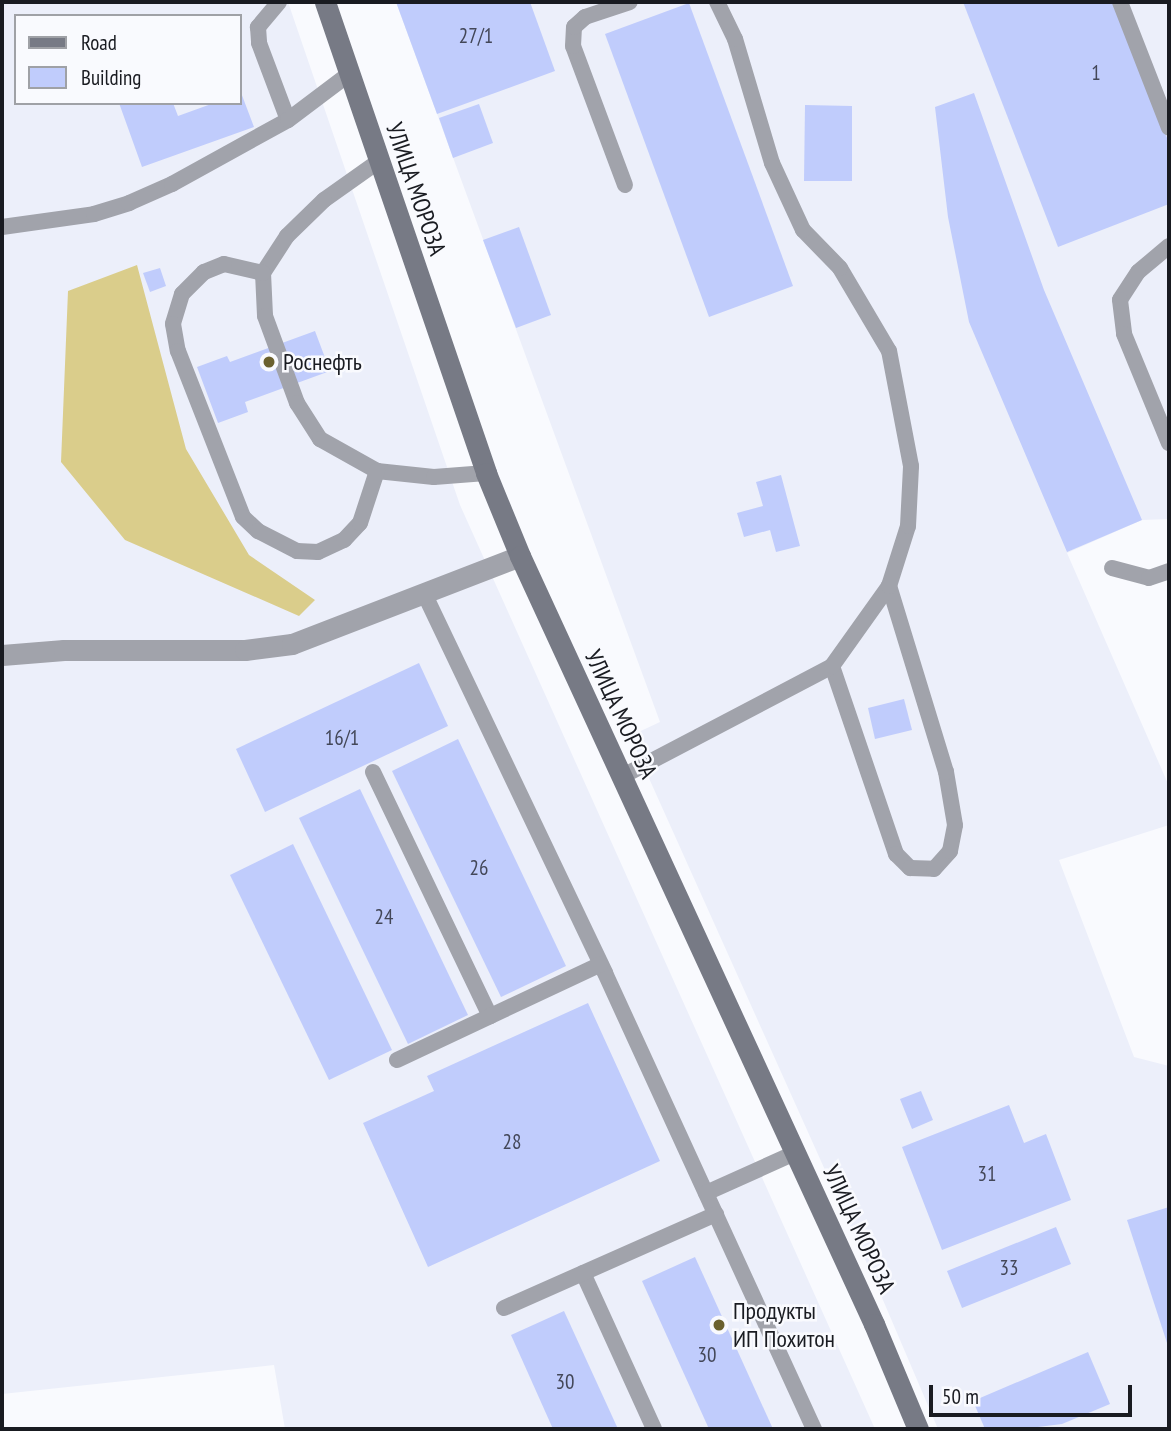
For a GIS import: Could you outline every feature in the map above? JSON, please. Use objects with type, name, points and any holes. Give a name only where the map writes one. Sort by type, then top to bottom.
[{"type":"main road","name":"УЛИЦА МОРОЗА","points":[[325,2],[486,473],[520,556],[874,1324],[918,1429]]},
{"type":"street","points":[[2,655],[64,650],[245,650],[292,644],[520,556]]},
{"type":"lane","points":[[279,2],[258,27],[259,43],[288,120]]},
{"type":"lane","points":[[625,185],[573,46],[574,27],[585,17],[630,2]]},
{"type":"lane","points":[[621,777],[832,666],[889,586],[908,526],[911,466],[889,351],[840,268],[803,230],[772,163],[735,39],[717,2]]},
{"type":"lane","points":[[1120,2],[1169,128]]},
{"type":"lane","points":[[2,227],[94,214],[129,203],[172,184],[288,120],[349,74]]},
{"type":"lane","points":[[379,161],[324,200],[287,236],[263,273],[265,316],[297,403],[320,439],[377,471],[434,477],[486,473]]},
{"type":"lane","points":[[1169,246],[1138,272],[1120,300],[1124,334],[1169,443]]},
{"type":"lane","points":[[263,273],[224,264],[204,272],[182,294],[173,324],[178,351],[243,517],[258,531],[297,551],[318,552],[344,540],[360,523],[377,471]]},
{"type":"lane","points":[[1112,568],[1149,578],[1169,571]]},
{"type":"lane","points":[[832,666],[896,854],[910,868],[934,870],[950,851],[955,825],[946,772],[889,586]]},
{"type":"lane","points":[[424,593],[601,964],[814,1429]]},
{"type":"lane","points":[[373,772],[490,1016]]},
{"type":"lane","points":[[397,1060],[601,964]]},
{"type":"lane","points":[[706,1193],[795,1153]]},
{"type":"lane","points":[[504,1308],[716,1214]]},
{"type":"lane","points":[[583,1273],[654,1429]]},
{"type":"shaded area","points":[[2,2],[288,2],[460,505],[875,1429],[285,1429],[274,1365],[2,1394]]},
{"type":"shaded area","points":[[396,2],[1169,2],[1169,519],[1142,520],[1067,553],[1169,786],[1169,825],[1059,860],[1134,1057],[1169,1066],[1169,1429],[938,1429],[874,1279],[630,736],[660,722]]},
{"type":"shaded area","points":[[137,265],[186,449],[249,555],[315,600],[299,616],[125,540],[61,462],[68,291]]},
{"type":"building","points":[[396,2],[530,2],[555,71],[437,114]]},
{"type":"building","points":[[963,2],[1114,2],[1169,143],[1169,204],[1058,247]]},
{"type":"building","points":[[689,3],[793,286],[709,317],[605,34]]},
{"type":"building","points":[[974,93],[1044,290],[1142,520],[1067,552],[969,322],[948,217],[935,107]]},
{"type":"building","points":[[242,95],[254,127],[142,167],[120,105],[174,105],[178,116],[208,105],[242,105]]},
{"type":"building","points":[[479,104],[493,143],[453,158],[439,118]]},
{"type":"building","points":[[805,105],[852,106],[852,181],[804,181]]},
{"type":"building","points":[[519,227],[551,315],[516,328],[483,240]]},
{"type":"building","points":[[160,268],[166,286],[150,292],[143,273]]},
{"type":"building","points":[[315,331],[330,371],[245,402],[248,412],[218,423],[197,367],[227,356],[230,362]]},
{"type":"building","points":[[781,475],[800,546],[776,552],[770,530],[744,537],[737,513],[763,506],[756,482]]},
{"type":"building","points":[[419,663],[448,726],[265,812],[236,749]]},
{"type":"building","points":[[904,699],[912,730],[875,739],[868,708]]},
{"type":"building","points":[[458,739],[566,966],[501,997],[392,771]]},
{"type":"building","points":[[360,789],[468,1015],[408,1044],[299,818]]},
{"type":"building","points":[[293,844],[392,1050],[329,1080],[230,875]]},
{"type":"building","points":[[588,1003],[660,1161],[428,1267],[363,1123],[434,1091],[427,1076]]},
{"type":"building","points":[[921,1091],[933,1120],[912,1129],[900,1099]]},
{"type":"building","points":[[1009,1105],[1024,1143],[1046,1134],[1071,1200],[942,1250],[902,1147]]},
{"type":"building","points":[[1169,1207],[1169,1349],[1127,1220]]},
{"type":"building","points":[[1056,1227],[1071,1264],[962,1308],[947,1271]]},
{"type":"building","points":[[695,1257],[773,1429],[709,1429],[642,1281]]},
{"type":"building","points":[[564,1311],[618,1429],[553,1429],[511,1335]]},
{"type":"building","points":[[1088,1352],[1110,1404],[1062,1424],[1022,1429],[985,1429],[973,1401]]},
{"type":"place","name":"Роснефть","points":[[269,362]]},
{"type":"place","name":"Продукты ИП Похитон","points":[[719,1325]]}]
